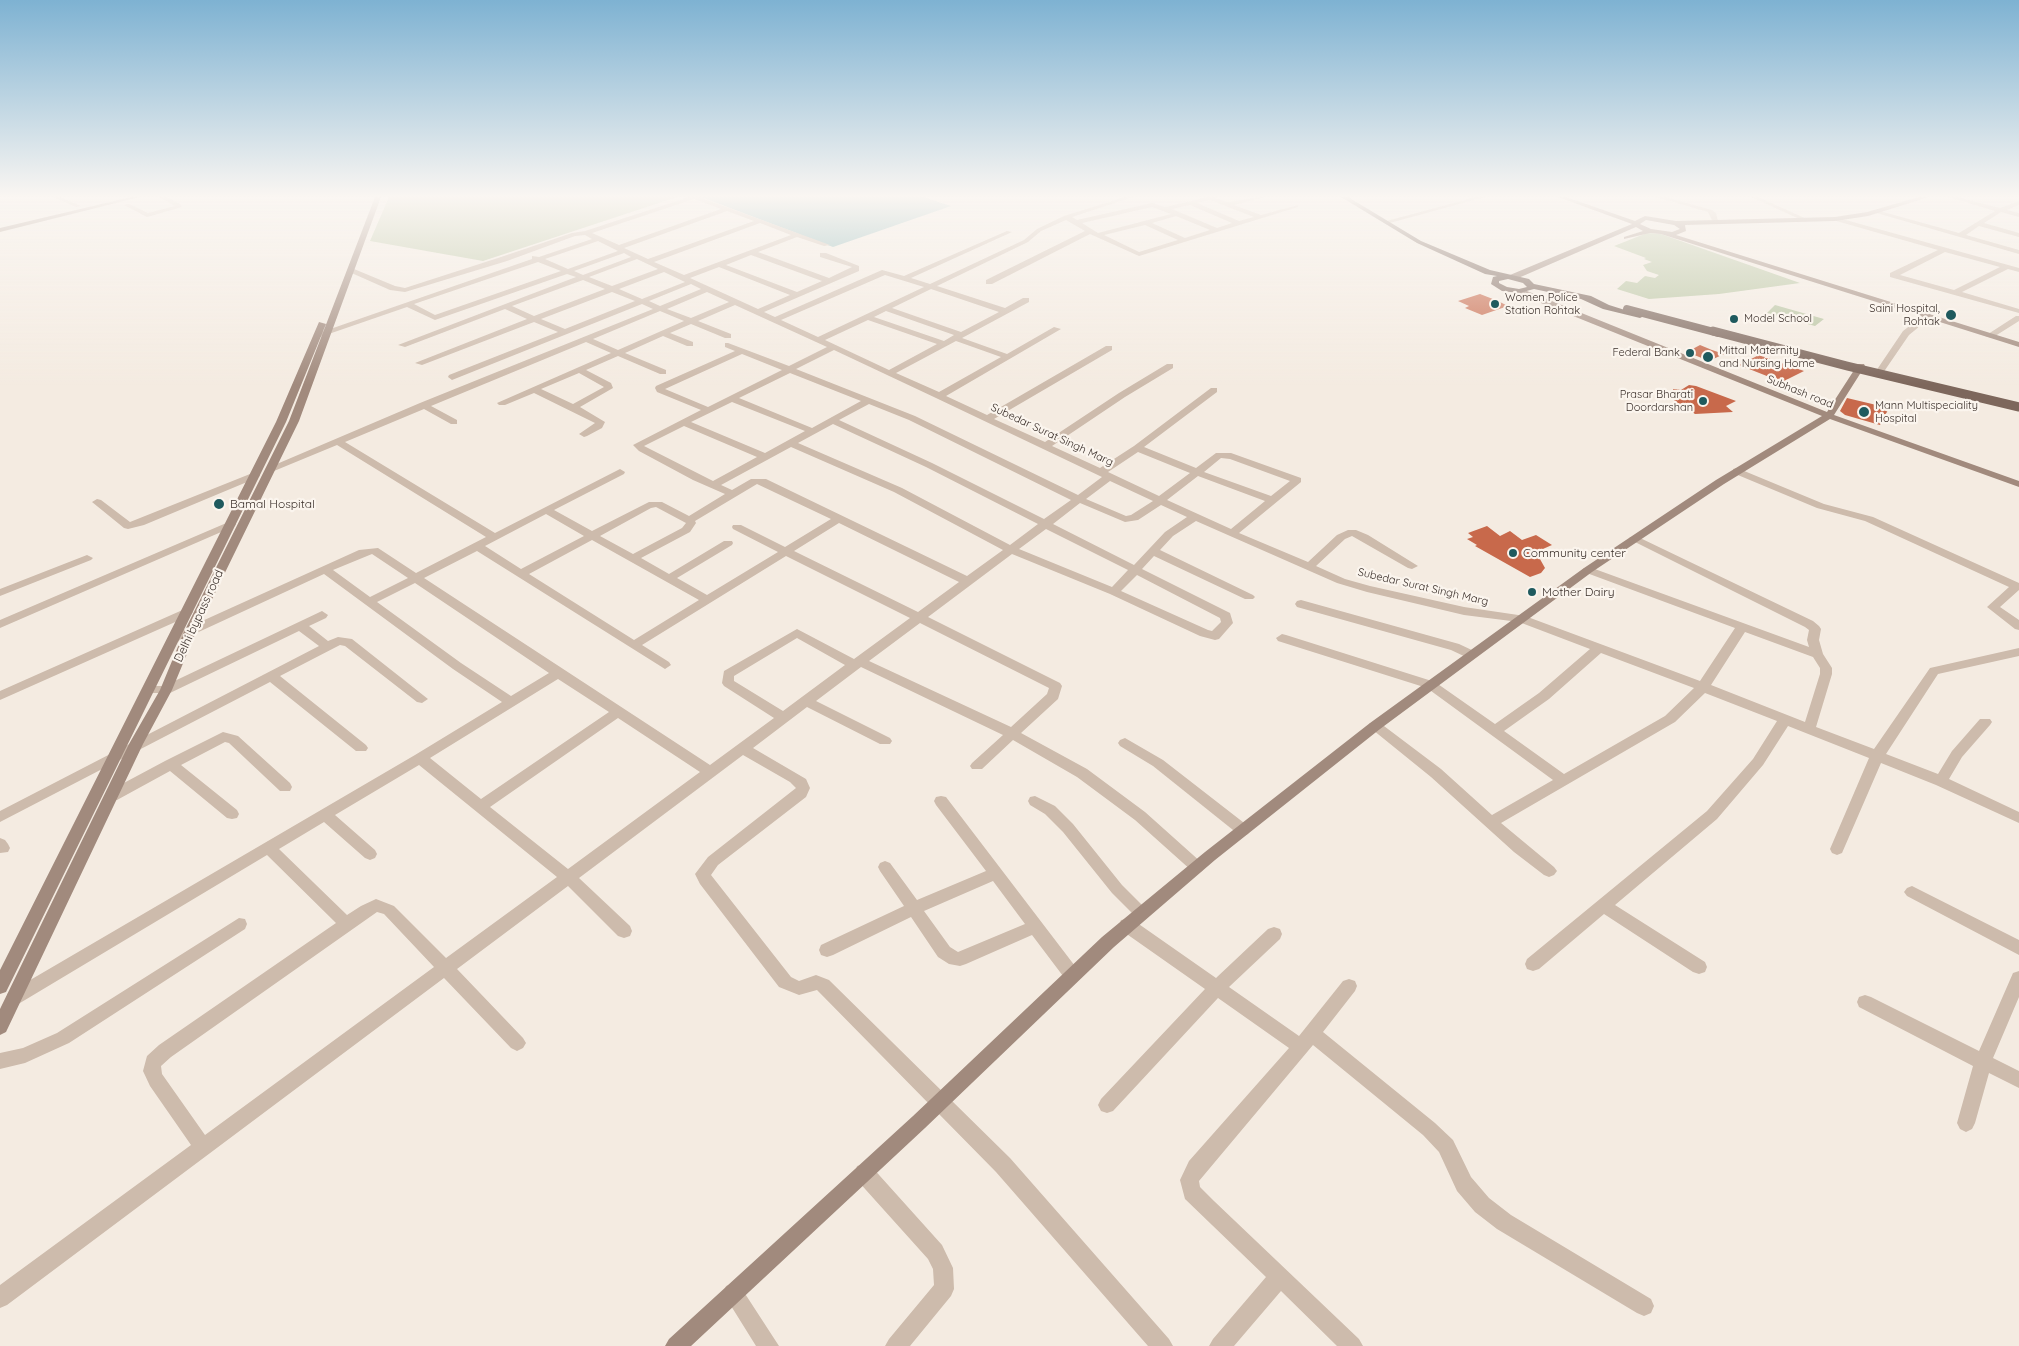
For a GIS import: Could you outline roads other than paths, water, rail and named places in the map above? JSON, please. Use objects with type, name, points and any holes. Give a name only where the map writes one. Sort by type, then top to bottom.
[{"type":"main road","points":[[1448,260],[1494,281],[1495,284],[1505,289],[1528,286]]},
{"type":"main road","points":[[1461,260],[1528,286],[1581,296],[1846,366],[2019,407]]},
{"type":"main road","points":[[1494,281],[1509,277]]},
{"type":"main road","points":[[1581,296],[1606,307],[1655,320],[2019,407]]},
{"type":"main road","points":[[1860,369],[1880,371],[2019,407]]},
{"type":"street","name":"Delhi bypass road","points":[[0,1027],[136,744],[166,690],[190,632],[294,421],[348,260]]},
{"type":"street","name":"Delhi bypass road","points":[[0,987],[281,422],[355,260]]},
{"type":"street","points":[[351,270],[393,288],[405,290],[500,260]]},
{"type":"street","points":[[322,333],[538,260],[690,321],[728,340],[743,350],[912,418],[1078,499],[1128,520],[1161,500],[1215,457],[1224,454],[1297,480],[1231,534]]},
{"type":"street","points":[[407,304],[435,318],[594,260]]},
{"type":"street","points":[[402,345],[629,260]]},
{"type":"street","name":"Subedar Surat Singh Marg","points":[[643,260],[890,373],[1231,534],[1309,567],[1367,589],[1464,611],[1521,619],[1703,687],[1941,781],[2019,818]]},
{"type":"street","points":[[647,262],[653,260]]},
{"type":"street","points":[[452,377],[641,302],[732,260]]},
{"type":"street","points":[[772,260],[829,281]]},
{"type":"street","points":[[758,312],[857,267],[837,260]]},
{"type":"street","points":[[905,278],[946,260]]},
{"type":"street","points":[[819,340],[987,260]]},
{"type":"street","points":[[989,282],[1037,260]]},
{"type":"street","points":[[1509,277],[1550,260]]},
{"type":"street","points":[[1751,260],[2019,345]]},
{"type":"street","points":[[1923,260],[1893,275],[2019,311]]},
{"type":"street","points":[[1981,260],[2019,270]]},
{"type":"street","points":[[720,265],[797,295]]},
{"type":"street","points":[[1954,293],[2006,267]]},
{"type":"street","points":[[419,362],[664,269]]},
{"type":"street","points":[[776,320],[882,272],[888,272],[1005,311]]},
{"type":"street","name":"Subhash road","points":[[1528,286],[1570,310],[1831,414],[2019,484]]},
{"type":"street","points":[[270,469],[708,289]]},
{"type":"street","points":[[890,373],[1026,300]]},
{"type":"street","points":[[502,402],[735,302]]},
{"type":"street","points":[[505,306],[564,332]]},
{"type":"street","points":[[885,308],[1008,357]]},
{"type":"street","points":[[868,317],[945,344]]},
{"type":"street","points":[[1880,371],[1906,333],[1927,317]]},
{"type":"street","points":[[1988,336],[2019,318]]},
{"type":"street","points":[[939,396],[1057,329]]},
{"type":"street","points":[[663,333],[690,344]]},
{"type":"street","points":[[585,339],[663,372]]},
{"type":"street","points":[[733,494],[642,449],[638,445],[834,347]]},
{"type":"street","points":[[988,419],[1109,348]]},
{"type":"street","points":[[708,410],[659,388],[743,350]]},
{"type":"street","points":[[1046,446],[1122,395],[1170,366]]},
{"type":"street","points":[[572,407],[606,390],[610,386],[579,369]]},
{"type":"street","points":[[676,1346],[941,1102],[1072,975],[1141,913],[1375,726],[1588,570],[1737,471],[1831,414],[1860,369]]},
{"type":"street","points":[[533,389],[600,422],[599,426],[584,434]]},
{"type":"street","points":[[0,1298],[1078,499],[1137,448],[1214,390]]},
{"type":"street","points":[[731,398],[812,431]]},
{"type":"street","points":[[714,485],[869,400]]},
{"type":"street","points":[[423,405],[454,422]]},
{"type":"street","name":"Subhash road","points":[[1831,414],[2019,478]]},
{"type":"street","points":[[791,443],[898,490],[1010,549],[1114,592],[1211,636],[1215,636],[1227,623],[1226,616],[1134,568],[929,465],[832,420]]},
{"type":"street","points":[[683,422],[764,457]]},
{"type":"street","points":[[337,441],[494,537]]},
{"type":"street","points":[[1137,448],[1272,500]]},
{"type":"street","points":[[1737,471],[1821,506],[1862,516],[2017,586],[1993,607],[2019,626]]},
{"type":"street","points":[[369,602],[620,472]]},
{"type":"street","points":[[97,502],[128,526],[140,523],[255,475]]},
{"type":"street","points":[[689,520],[755,482],[762,481],[967,581]]},
{"type":"street","points":[[522,574],[653,504],[658,504],[689,520]]},
{"type":"street","points":[[546,510],[708,600]]},
{"type":"street","points":[[0,624],[248,513]]},
{"type":"street","points":[[1114,592],[1134,568],[1169,534],[1195,517]]},
{"type":"street","points":[[634,645],[838,519]]},
{"type":"street","points":[[633,558],[686,530],[691,523],[689,520]]},
{"type":"street","points":[[737,527],[1056,686],[1053,696],[977,766]]},
{"type":"street","points":[[1309,567],[1341,537],[1352,532],[1364,537],[1412,566]]},
{"type":"street","points":[[1634,539],[1809,624],[1815,629],[1813,640],[1817,654],[1826,668],[1826,674],[1809,729]]},
{"type":"street","points":[[670,578],[728,543]]},
{"type":"street","points":[[477,546],[665,665]]},
{"type":"street","points":[[173,639],[363,552],[374,550],[710,772]]},
{"type":"street","points":[[1152,551],[1250,597]]},
{"type":"street","points":[[0,594],[87,558]]},
{"type":"street","points":[[324,570],[456,666],[511,702]]},
{"type":"street","points":[[1588,570],[1817,654]]},
{"type":"street","points":[[206,574],[220,572]]},
{"type":"street","points":[[193,600],[207,597]]},
{"type":"street","points":[[1301,604],[1455,647],[1472,655]]},
{"type":"street","points":[[0,696],[187,612]]},
{"type":"street","points":[[148,690],[166,690],[322,615]]},
{"type":"street","points":[[300,624],[326,646]]},
{"type":"street","points":[[1492,822],[1670,719],[1703,687],[1742,627]]},
{"type":"street","points":[[783,717],[728,683],[728,674],[796,633],[856,663],[1013,734],[1082,774],[1140,816],[1197,867]]},
{"type":"street","points":[[1282,638],[1431,685],[1496,730],[1564,781]]},
{"type":"street","points":[[0,816],[338,641],[348,642],[422,699]]},
{"type":"street","points":[[1496,730],[1544,696],[1599,648]]},
{"type":"street","points":[[1837,850],[1877,756],[1934,671],[2019,652]]},
{"type":"street","points":[[14,998],[420,758],[558,673]]},
{"type":"street","points":[[270,676],[361,748]]},
{"type":"street","points":[[806,700],[886,742]]},
{"type":"street","points":[[480,806],[618,712]]},
{"type":"street","points":[[1533,964],[1712,815],[1758,762],[1786,720]]},
{"type":"street","points":[[1941,781],[1957,754],[1985,722]]},
{"type":"street","points":[[1375,726],[1436,773],[1519,848],[1550,871]]},
{"type":"street","points":[[112,796],[222,737],[229,737],[285,787]]},
{"type":"street","points":[[1125,743],[1158,763],[1243,830]]},
{"type":"street","points":[[742,748],[795,778],[801,783],[803,788],[794,798],[713,860],[703,874],[705,880],[785,982],[799,988],[816,982],[823,985],[1003,1165],[1162,1346]]},
{"type":"street","points":[[420,758],[568,877],[624,931]]},
{"type":"street","points":[[170,764],[232,814]]},
{"type":"street","points":[[941,801],[1072,975]]},
{"type":"street","points":[[1035,801],[1050,810],[1068,828],[1117,889],[1141,913]]},
{"type":"street","points":[[324,814],[370,854]]},
{"type":"street","points":[[269,848],[347,924]]},
{"type":"street","points":[[885,868],[944,952],[955,960],[1036,926]]},
{"type":"street","points":[[827,950],[914,908],[995,874]]},
{"type":"street","points":[[1912,892],[2019,948]]},
{"type":"street","points":[[203,1147],[156,1080],[152,1071],[153,1062],[165,1051],[376,905],[389,910],[517,1043]]},
{"type":"street","points":[[1603,905],[1699,967]]},
{"type":"street","points":[[0,1061],[25,1055],[63,1038],[239,924]]},
{"type":"street","points":[[1128,925],[1218,987],[1306,1040],[1430,1129],[1446,1146],[1464,1184],[1482,1204],[1504,1222],[1644,1306]]},
{"type":"street","points":[[1107,1105],[1218,987],[1274,934]]},
{"type":"street","points":[[1966,1123],[1983,1062],[2019,978]]},
{"type":"street","points":[[1349,986],[1188,1180],[1192,1192],[1207,1208],[1352,1346]]},
{"type":"street","points":[[1865,1002],[2019,1080]]},
{"type":"street","points":[[864,1173],[935,1252],[943,1268],[944,1289],[896,1346]]},
{"type":"street","points":[[1220,1346],[1280,1276]]},
{"type":"street","points":[[733,1293],[768,1346]]},
{"type":"place","name":"Women Police Station Rohtak","points":[[1495,304]]},
{"type":"place","name":"Saini Hospital, Rohtak","points":[[1951,315]]},
{"type":"place","name":"Model School","points":[[1734,319]]},
{"type":"place","name":"Federal Bank","points":[[1690,353]]},
{"type":"place","name":"Mittal Maternity and Nursing Home","points":[[1708,357]]},
{"type":"place","name":"Prasar Bharati Doordarshan","points":[[1703,401]]},
{"type":"place","name":"Mann Multispeciality Hospital","points":[[1864,412]]},
{"type":"place","name":"Bamal Hospital","points":[[219,504]]},
{"type":"place","name":"Community center","points":[[1513,553]]},
{"type":"place","name":"Mother Dairy","points":[[1532,592]]}]
